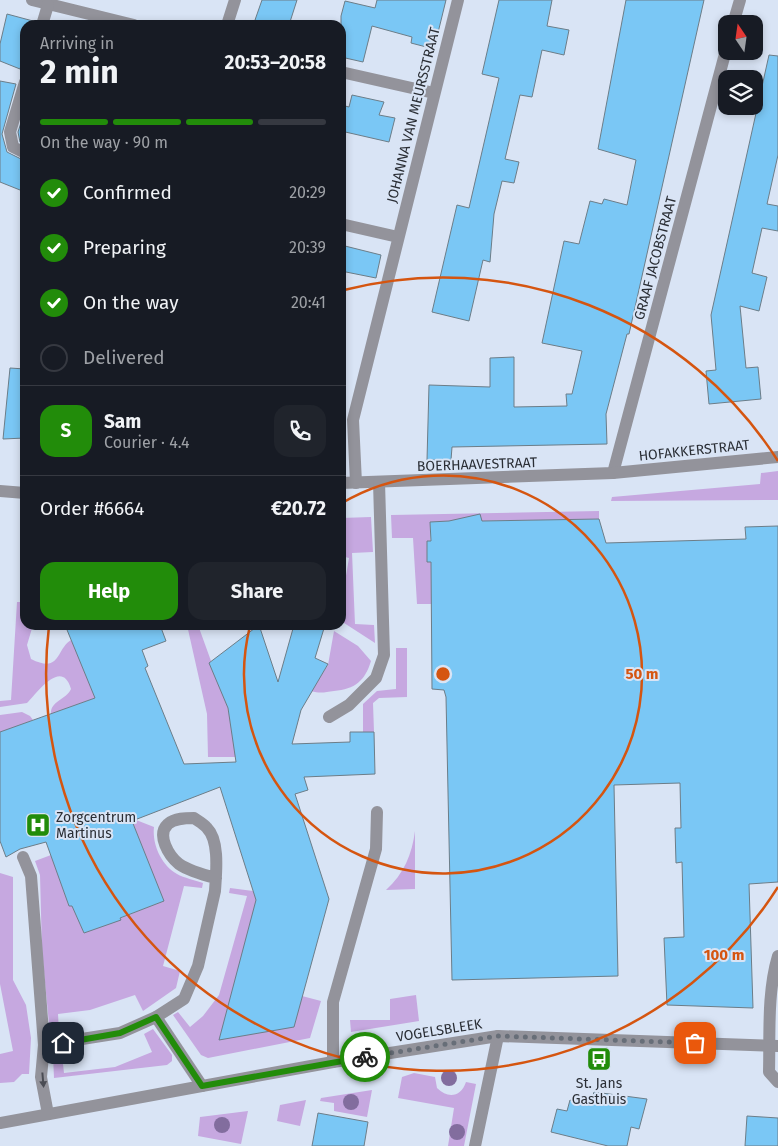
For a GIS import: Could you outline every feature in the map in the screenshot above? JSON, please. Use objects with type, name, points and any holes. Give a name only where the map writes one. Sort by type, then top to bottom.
[{"type":"street","points":[[32,0],[112,20]]},
{"type":"street","points":[[229,20],[235,0]]},
{"type":"street","name":"JOHANNA VAN MEURSSTRAAT","points":[[356,483],[353,420],[458,0]]},
{"type":"street","points":[[736,15],[740,0]]},
{"type":"street","points":[[44,20],[48,5]]},
{"type":"street","name":"GRAAF JACOBSTRAAT","points":[[613,474],[723,60]]},
{"type":"street","points":[[346,73],[434,93]]},
{"type":"street","points":[[20,99],[10,132],[13,147],[20,150]]},
{"type":"street","points":[[346,225],[398,237]]},
{"type":"street","name":"HOFAKKERSTRAAT","points":[[613,474],[778,457]]},
{"type":"street","name":"BOERHAAVESTRAAT","points":[[346,484],[613,474]]},
{"type":"street","points":[[329,717],[349,704],[376,678],[384,655],[379,482]]},
{"type":"street","points":[[0,491],[20,493]]},
{"type":"street","points":[[333,1062],[333,1002],[376,849],[377,812]]},
{"type":"street","points":[[44,1045],[120,1033],[156,1017],[184,999],[198,966],[215,891],[216,878],[217,856],[209,828],[194,818],[179,818],[168,824],[162,836],[166,848],[179,864],[216,878]]},
{"type":"street","points":[[23,857],[31,876],[44,1045],[42,1077],[48,1114]]},
{"type":"street","points":[[778,957],[773,975],[774,1046],[769,1072],[778,1082]]},
{"type":"street","points":[[156,1017],[202,1086]]},
{"type":"street","points":[[475,1146],[498,1036]]},
{"type":"street","name":"VOGELSBLEEK","points":[[0,1123],[333,1062],[498,1036],[774,1046]]},
{"type":"shaded area","points":[[778,471],[778,500],[611,501],[612,497],[760,484],[761,473]]},
{"type":"shaded area","points":[[599,511],[599,519],[430,522],[432,604],[417,604],[413,538],[392,538],[391,515]]},
{"type":"shaded area","points":[[371,517],[373,552],[352,553],[355,624],[374,625],[375,643],[346,624],[346,576],[349,558],[346,557],[346,518]]},
{"type":"shaded area","points":[[17,602],[20,602],[20,630],[32,630],[27,645],[31,659],[48,664],[53,662],[71,640],[103,695],[51,714],[53,706],[66,696],[71,689],[67,680],[62,676],[55,677],[49,681],[27,703],[0,707],[0,701],[11,700]]},
{"type":"shaded area","points":[[188,630],[200,630],[228,708],[236,757],[208,757],[207,714]]},
{"type":"shaded area","points":[[334,631],[358,646],[371,661],[369,668],[358,683],[348,688],[323,693],[311,691],[328,665]]},
{"type":"shaded area","points":[[396,648],[407,648],[407,697],[379,698],[373,703],[374,732],[363,732],[363,704],[377,691],[396,689]]},
{"type":"shaded area","points":[[22,712],[33,720],[0,733],[0,715]]},
{"type":"shaded area","points":[[131,818],[154,827],[156,847],[162,860],[171,870],[203,883],[202,888],[184,886],[163,966],[180,971],[176,988],[143,1011],[135,995],[90,1010],[58,1014],[59,1032],[50,1034],[42,951],[40,875],[35,861],[51,855],[69,906],[72,905],[84,933],[163,901]]},
{"type":"shaded area","points":[[415,831],[415,889],[386,890],[398,877],[406,863],[412,848]]},
{"type":"shaded area","points":[[0,873],[13,877],[13,980],[26,1005],[31,1038],[29,1074],[22,1074],[14,1082],[0,1083],[0,1054],[13,1051],[0,984]]},
{"type":"shaded area","points":[[230,888],[253,891],[302,996],[321,1001],[310,1038],[208,1058],[201,1055],[173,1015],[178,1012],[190,1027],[203,1016],[219,995],[247,896],[229,893]]},
{"type":"shaded area","points":[[416,995],[419,1021],[351,1032],[350,1020],[390,1020],[390,999]]},
{"type":"shaded area","points":[[153,1029],[172,1055],[172,1061],[167,1065],[54,1078],[53,1055],[62,1055],[64,1073],[115,1067],[152,1052],[144,1034]]},
{"type":"shaded area","points":[[414,1073],[435,1077],[437,1088],[441,1092],[450,1095],[461,1091],[466,1082],[476,1084],[464,1146],[448,1146],[454,1108],[398,1098],[402,1077]]},
{"type":"shaded area","points":[[372,1090],[367,1117],[334,1111],[334,1103],[320,1101],[321,1098]]},
{"type":"shaded area","points":[[306,1100],[300,1126],[277,1121],[280,1105]]},
{"type":"shaded area","points":[[248,1111],[241,1144],[198,1136],[200,1117]]},
{"type":"building","points":[[262,0],[297,0],[291,20],[255,20]]},
{"type":"building","points":[[377,0],[446,0],[434,49],[411,43],[412,37],[372,26],[363,62],[346,58],[346,20],[341,20],[345,1],[375,8]]},
{"type":"building","points":[[499,0],[552,0],[547,26],[569,30],[564,55],[542,50],[532,97],[520,95],[505,159],[519,162],[514,183],[502,181],[494,214],[490,262],[483,260],[469,321],[432,312],[457,205],[469,208],[499,78],[482,74]]},
{"type":"building","points":[[626,0],[704,0],[629,334],[627,334],[606,414],[607,444],[452,447],[451,460],[427,460],[429,385],[490,387],[490,358],[514,357],[514,407],[567,406],[566,394],[572,394],[582,351],[542,343],[564,241],[579,244],[590,201],[602,204],[604,199],[627,205],[636,160],[598,149]]},
{"type":"building","points":[[7,14],[29,20],[20,20],[20,69],[0,61],[0,44]]},
{"type":"building","points":[[769,55],[778,56],[778,155],[767,204],[778,206],[778,231],[762,228],[752,273],[767,277],[759,311],[740,306],[746,368],[758,367],[761,399],[709,404],[706,371],[716,370],[711,315],[756,115],[763,115],[763,82]]},
{"type":"building","points":[[0,81],[16,84],[2,134],[7,152],[20,158],[20,190],[0,182]]},
{"type":"building","points":[[352,95],[384,102],[379,115],[395,118],[389,142],[346,132],[346,106],[349,107]]},
{"type":"building","points":[[20,126],[20,142],[18,132]]},
{"type":"building","points":[[346,246],[381,255],[376,278],[346,272]]},
{"type":"building","points":[[10,368],[20,369],[20,438],[3,439]]},
{"type":"building","points":[[480,514],[482,521],[599,519],[606,543],[746,539],[745,527],[778,526],[778,882],[749,884],[753,1008],[667,1005],[664,938],[684,937],[682,862],[676,863],[675,828],[681,828],[680,783],[614,785],[618,976],[452,980],[446,697],[444,690],[432,689],[431,562],[427,562],[427,541],[431,541],[430,522],[449,521]]},
{"type":"building","points":[[67,630],[162,630],[166,641],[142,650],[148,666],[145,668],[184,764],[236,762],[228,708],[209,663],[252,630],[261,630],[278,682],[293,630],[323,630],[315,658],[328,664],[301,710],[292,744],[350,742],[350,732],[374,732],[375,774],[304,777],[308,790],[295,794],[329,899],[294,1027],[219,1040],[256,900],[220,787],[132,821],[164,901],[120,918],[121,920],[84,933],[72,906],[69,906],[46,842],[20,849],[6,857],[0,841],[0,732],[95,698]]},
{"type":"building","points":[[594,1092],[647,1099],[639,1129],[631,1127],[627,1146],[608,1146],[551,1132],[557,1109],[567,1111],[570,1100],[590,1105]]},
{"type":"building","points":[[318,1113],[368,1122],[364,1146],[312,1146]]},
{"type":"building","points":[[747,1116],[778,1118],[778,1146],[745,1146]]},
{"type":"way so far","points":[[365,1057],[498,1036],[695,1043]]},
{"type":"place","name":"Zorgcentrum Martinus","points":[[38,825]]},
{"type":"place","name":"St. Jans Gasthuis","points":[[599,1059]]},
{"type":"route","points":[[63,1043],[120,1033],[156,1017],[202,1086],[365,1057]]}]
